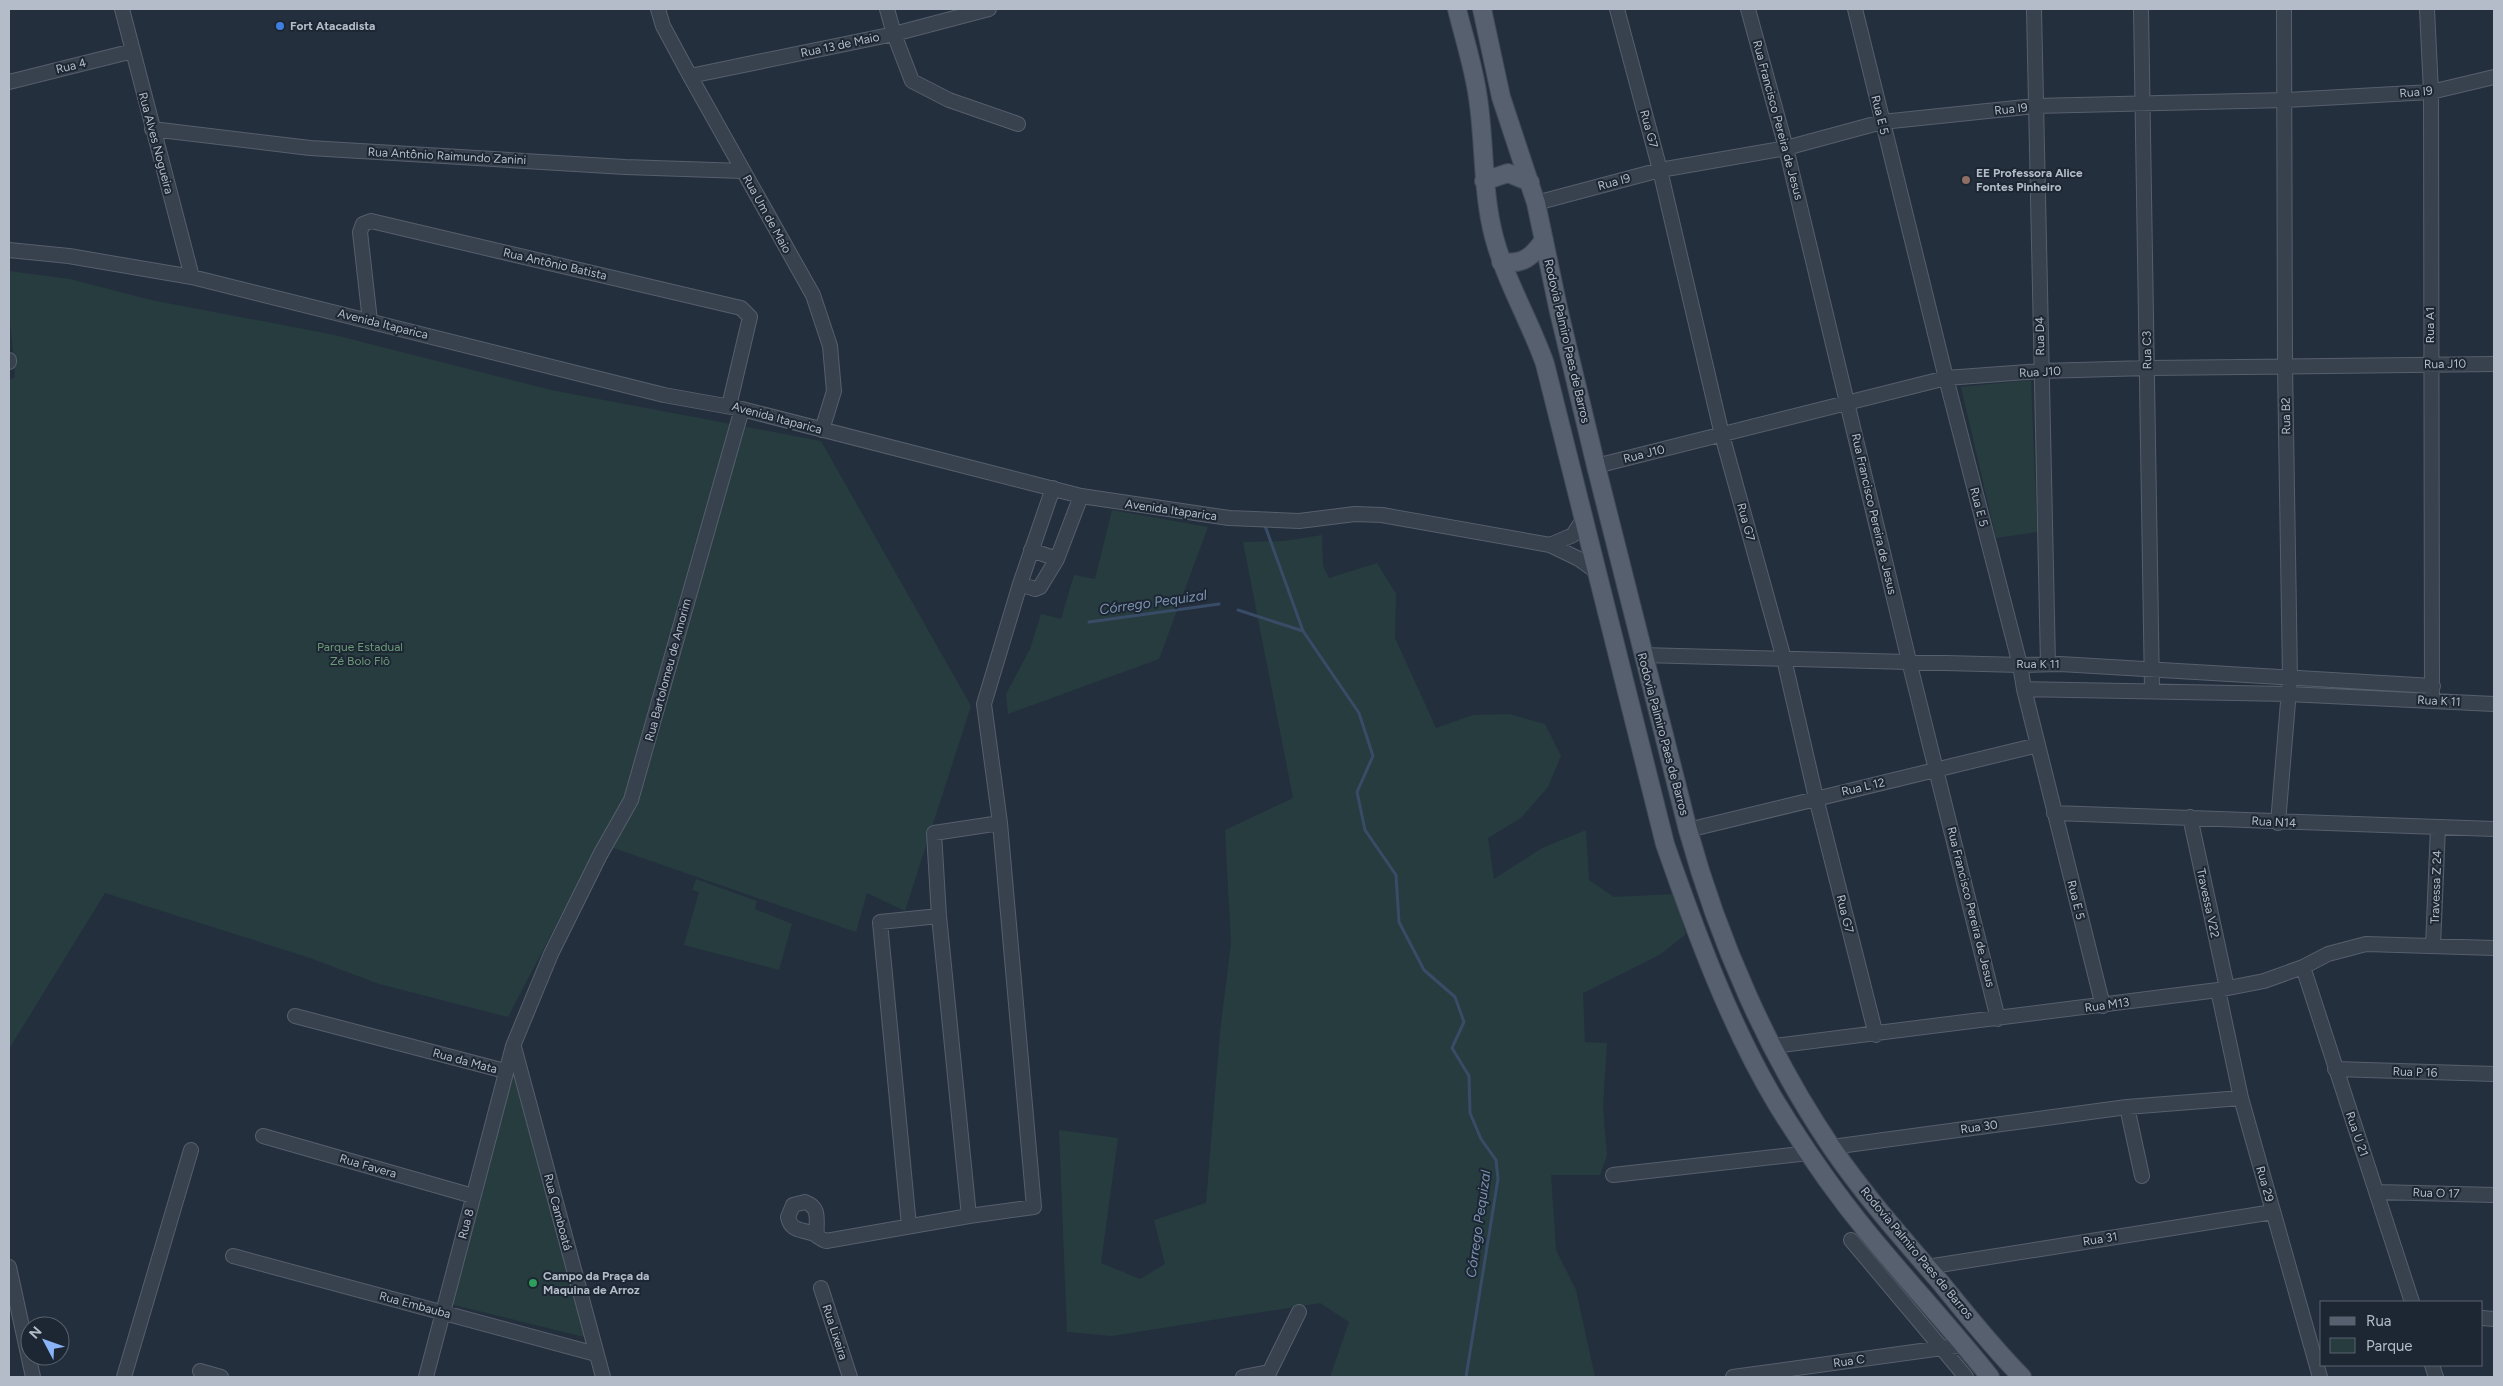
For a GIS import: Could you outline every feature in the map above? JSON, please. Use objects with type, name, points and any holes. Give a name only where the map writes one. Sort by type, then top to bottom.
[{"type":"main road","name":"Rodovia Palmiro Paes de Barros","points":[[1457,9],[1478,97],[1487,207],[1501,262],[1533,330],[1545,364],[1665,844],[1683,896],[1751,1056],[1777,1103],[1810,1153],[1868,1233],[1990,1377]]},
{"type":"main road","name":"Rodovia Palmiro Paes de Barros","points":[[1482,9],[1501,96],[1536,203],[1596,466],[1688,830],[1704,887],[1730,955],[1774,1046],[1832,1147],[1885,1219],[2022,1377]]},
{"type":"main road","points":[[1484,181],[1508,173],[1530,182]]},
{"type":"main road","points":[[1501,262],[1524,261],[1534,255],[1544,240]]},
{"type":"street","name":"Rua Alves Nogueira","points":[[122,9],[192,277]]},
{"type":"street","name":"Rua Um de Maio","points":[[658,9],[663,26],[690,76],[813,295],[830,346],[834,391],[822,430]]},
{"type":"street","points":[[887,9],[894,34],[912,81],[949,100],[1018,124]]},
{"type":"street","name":"Rua 13 de Maio","points":[[690,76],[894,34],[989,9]]},
{"type":"street","name":"Rua G7","points":[[1617,9],[1660,170],[1722,435],[1784,659],[1816,798],[1876,1035]]},
{"type":"street","name":"Rua Francisco Pereira de Jesus","points":[[1748,9],[1786,148],[1909,661],[1998,1019]]},
{"type":"street","name":"Rua E 5","points":[[1854,9],[2020,665],[2054,813],[2103,1006]]},
{"type":"street","name":"Rua D4","points":[[2034,9],[2048,664]]},
{"type":"street","name":"Rua C3","points":[[2141,9],[2152,690]]},
{"type":"street","name":"Rua B2","points":[[2278,823],[2290,678],[2285,366],[2286,100],[2284,9]]},
{"type":"street","name":"Rua A1","points":[[2427,9],[2431,92],[2432,701]]},
{"type":"street","name":"Rua 4","points":[[9,82],[133,51]]},
{"type":"street","name":"Rua I9","points":[[1536,203],[1660,170],[1786,148],[1882,122],[2035,106],[2286,100],[2431,92],[2494,77]]},
{"type":"street","name":"Rua Antônio Raimundo Zanini","points":[[152,129],[310,148],[625,167],[743,171]]},
{"type":"street","name":"Rua Antônio Batista","points":[[370,321],[360,232],[363,224],[371,221],[741,308],[750,317],[736,407]]},
{"type":"street","name":"Avenida Itaparica","points":[[9,250],[69,256],[192,277],[664,394],[736,407],[1081,496],[1230,518],[1299,521],[1355,514],[1382,515],[1550,545],[1579,559],[1597,572]]},
{"type":"street","name":"Rua J10","points":[[1596,466],[1946,378],[2041,371],[2148,368],[2494,364]]},
{"type":"street","name":"Rua Bartolomeu de Amorim","points":[[567,920],[631,800],[736,407]]},
{"type":"street","points":[[817,1236],[829,1241],[969,1216],[1034,1207],[1000,823],[984,704],[1020,584],[1053,488]]},
{"type":"street","points":[[1020,584],[1035,588],[1040,586],[1057,560],[1081,496]]},
{"type":"street","points":[[1550,545],[1573,535],[1584,518]]},
{"type":"street","points":[[1032,550],[1057,560]]},
{"type":"street","name":"Rua K 11","points":[[1642,654],[2020,665],[2048,664],[2433,686]]},
{"type":"street","name":"Rua K 11","points":[[2024,689],[2288,694],[2494,704]]},
{"type":"street","name":"Rua L 12","points":[[1688,830],[2038,745]]},
{"type":"street","name":"Rua N14","points":[[2054,813],[2190,817],[2278,823],[2494,829]]},
{"type":"street","name":"Travessa V22","points":[[2190,817],[2222,989]]},
{"type":"street","points":[[969,1216],[939,916],[934,833],[1000,823]]},
{"type":"street","name":"Travessa Z 24","points":[[2433,946],[2438,827]]},
{"type":"street","points":[[910,1226],[880,922],[939,916]]},
{"type":"street","name":"Rua da Mata","points":[[295,1016],[505,1072],[513,1046],[567,920]]},
{"type":"street","name":"Rua M13","points":[[1774,1046],[1876,1035],[2222,989],[2264,981],[2303,967],[2328,954],[2366,944],[2494,948]]},
{"type":"street","name":"Rua U 21","points":[[2303,967],[2412,1301]]},
{"type":"street","name":"Rua 29","points":[[2222,989],[2241,1098],[2320,1377]]},
{"type":"street","name":"Rua Camboatá","points":[[513,1046],[603,1377]]},
{"type":"street","name":"Rua P 16","points":[[2335,1069],[2494,1074]]},
{"type":"street","name":"Rua 8","points":[[426,1377],[505,1072]]},
{"type":"street","name":"Rua 30","points":[[1832,1147],[2127,1107],[2241,1098]]},
{"type":"street","points":[[2127,1107],[2142,1176]]},
{"type":"street","name":"Rua Favera","points":[[263,1136],[473,1196]]},
{"type":"street","points":[[124,1377],[191,1150]]},
{"type":"street","points":[[1613,1175],[1810,1153]]},
{"type":"street","name":"Rua O 17","points":[[2377,1192],[2494,1195]]},
{"type":"street","name":"Rua 31","points":[[1927,1267],[2273,1212]]},
{"type":"street","points":[[1851,1240],[1966,1377]]},
{"type":"street","name":"Rua Embauba","points":[[233,1256],[596,1354]]},
{"type":"street","points":[[9,1267],[33,1377]]},
{"type":"street","name":"Rua Lixeira","points":[[821,1288],[850,1377]]},
{"type":"street","points":[[1242,1377],[1268,1375],[1299,1312]]},
{"type":"street","name":"Rua C","points":[[1733,1377],[1763,1375],[1964,1345]]},
{"type":"street","points":[[200,1371],[221,1377]]},
{"type":"green space","name":"Parque Estadual Zé Bolo Flô","points":[[9,271],[70,279],[151,300],[335,335],[551,390],[821,441],[971,706],[905,911],[867,893],[856,932],[599,843],[508,1017],[379,984],[307,957],[105,893],[9,1049],[9,380],[15,377],[9,308]]},
{"type":"green space","points":[[2031,380],[2037,532],[1996,538],[1961,387]]},
{"type":"green space","points":[[1112,510],[1208,527],[1159,659],[1008,714],[1006,694],[1030,649],[1041,614],[1061,619],[1074,575],[1095,579]]},
{"type":"green space","points":[[1322,535],[1323,566],[1329,578],[1377,563],[1396,594],[1395,638],[1436,728],[1473,715],[1509,714],[1545,724],[1561,756],[1548,787],[1521,818],[1488,838],[1494,879],[1542,848],[1586,830],[1589,880],[1614,897],[1673,894],[1686,934],[1661,954],[1583,993],[1585,1042],[1607,1043],[1603,1107],[1607,1155],[1600,1175],[1551,1175],[1556,1250],[1576,1290],[1595,1377],[1330,1377],[1349,1322],[1320,1303],[1112,1336],[1067,1332],[1059,1130],[1118,1138],[1101,1263],[1140,1279],[1165,1264],[1154,1220],[1206,1203],[1220,1032],[1231,943],[1225,830],[1293,798],[1243,542],[1284,541]]},
{"type":"green space","points":[[696,879],[757,901],[755,909],[792,924],[779,970],[684,945],[699,892],[692,890]]},
{"type":"green space","points":[[512,1067],[592,1339],[450,1304]]},
{"type":"waterway","name":"Córrego Pequizal","points":[[1264,523],[1303,631],[1359,713],[1373,756],[1357,792],[1365,830],[1396,875],[1399,922],[1424,970],[1455,997],[1464,1022],[1452,1048],[1469,1076],[1470,1113],[1481,1139],[1496,1160],[1498,1179],[1466,1377]]},
{"type":"waterway","name":"Córrego Pequizal","points":[[1089,622],[1219,604]]},
{"type":"waterway","name":"Córrego Pequizal","points":[[1238,610],[1303,631]]},
{"type":"place","name":"Fort Atacadista","points":[[280,26]]},
{"type":"place","name":"EE Professora Alice Fontes Pinheiro","points":[[1966,180]]},
{"type":"place","name":"Campo da Praça da Maquina de Arroz","points":[[533,1283]]}]
